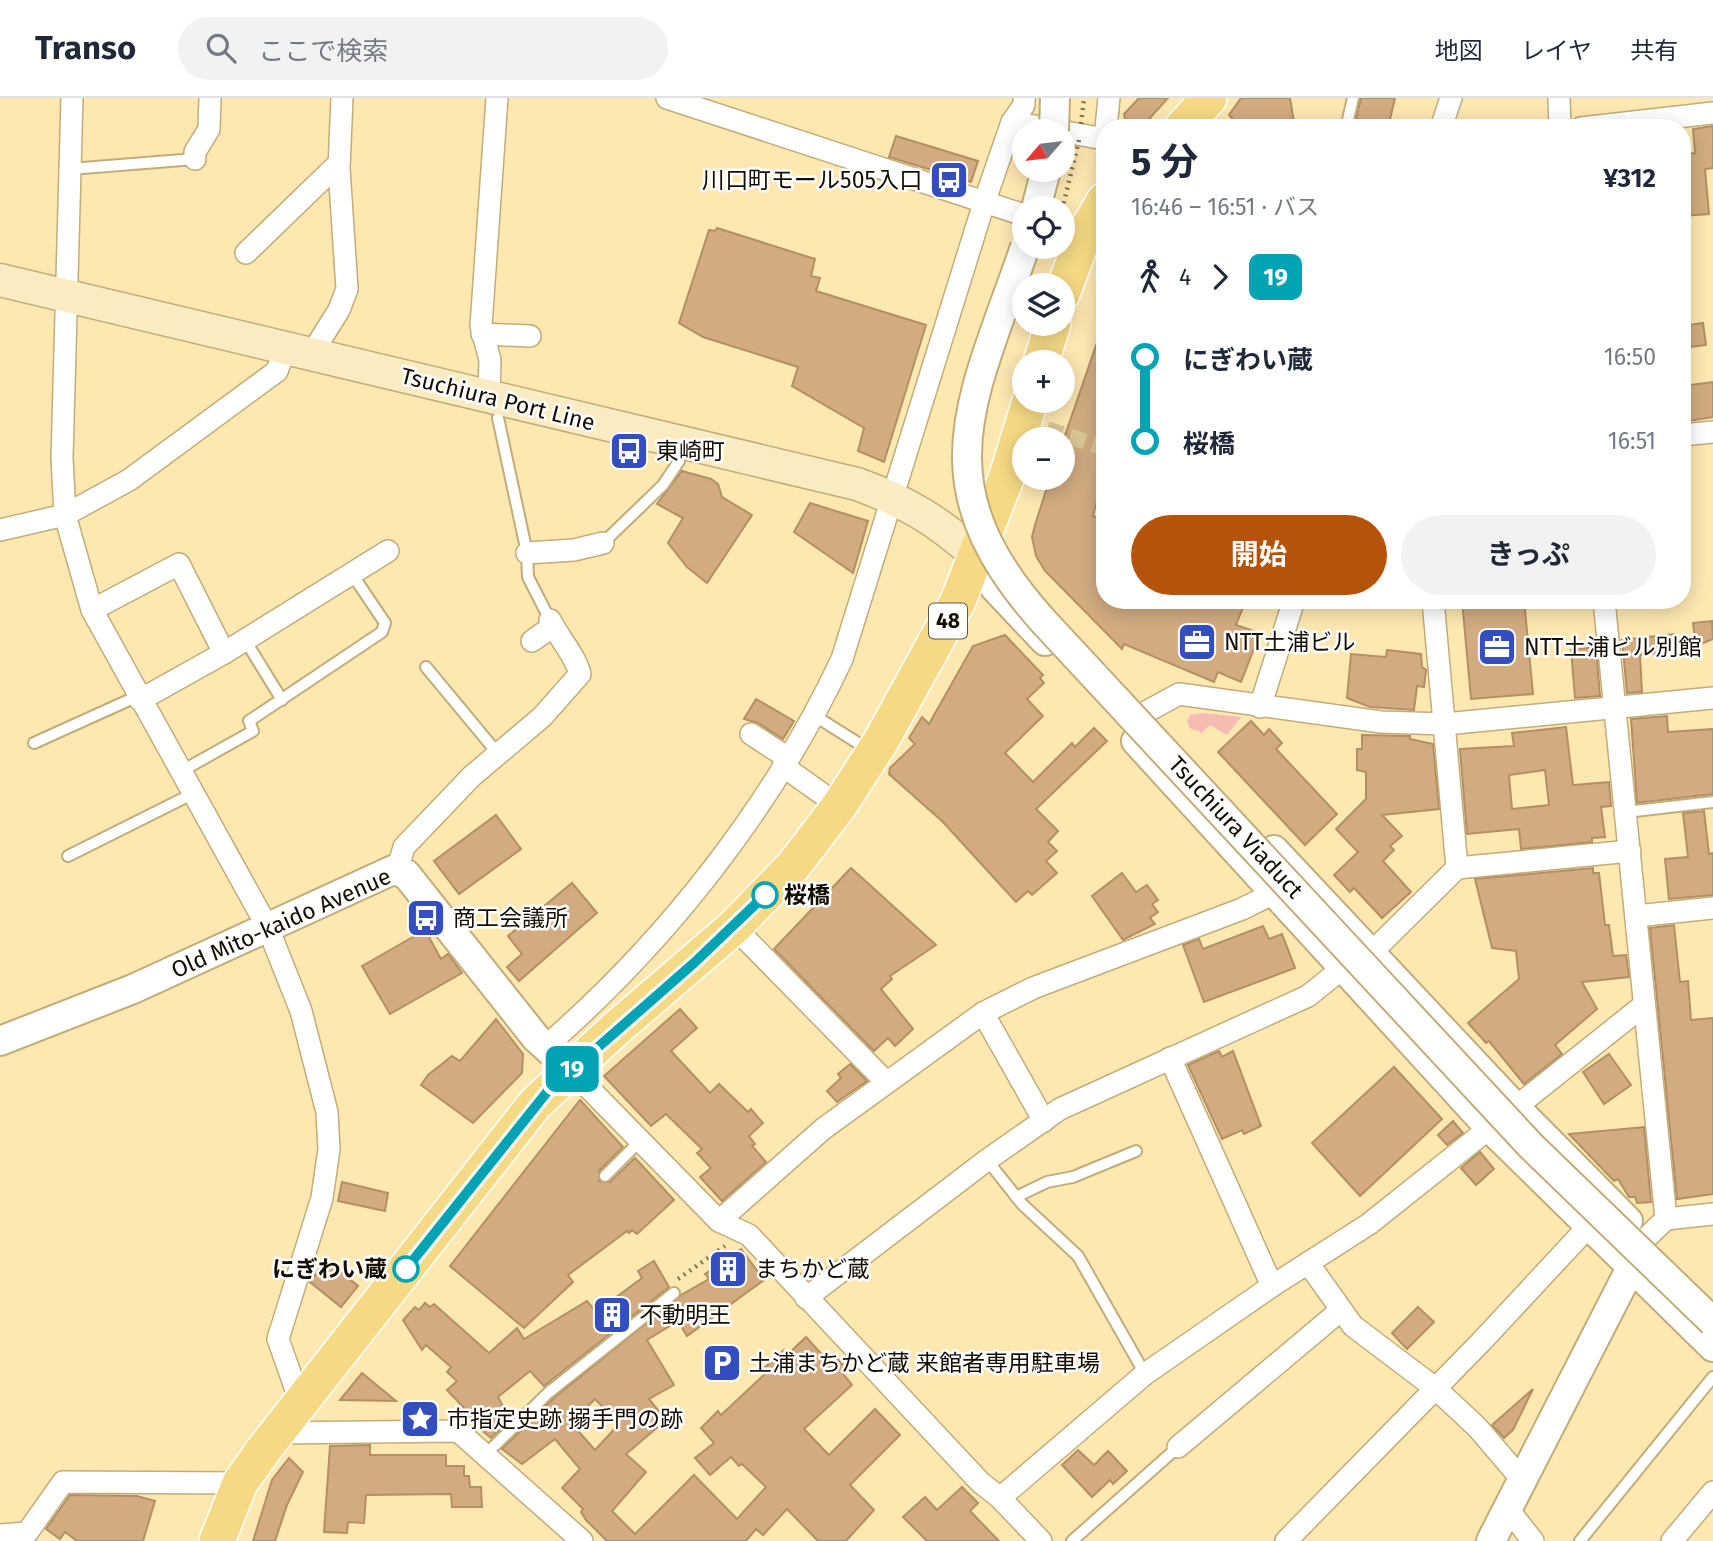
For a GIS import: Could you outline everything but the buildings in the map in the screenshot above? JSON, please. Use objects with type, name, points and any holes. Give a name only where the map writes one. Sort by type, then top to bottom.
[{"type":"main road","points":[[1190,119],[1209,98]]},
{"type":"main road","points":[[1075,220],[1096,206]]},
{"type":"main road","name":"Tsuchiura Port Line","points":[[0,280],[299,350],[493,408],[792,467],[893,497],[943,526],[977,556]]},
{"type":"main road","name":"48","points":[[217,1541],[240,1483],[276,1433],[536,1104],[734,927],[794,865],[839,806],[873,753],[945,625],[977,556],[1026,413]]},
{"type":"street","points":[[72,98],[62,458],[65,515],[92,610],[268,928],[301,1011],[327,1112],[328,1149],[322,1198],[278,1339],[300,1401]]},
{"type":"street","points":[[195,159],[195,152],[209,129],[211,98]]},
{"type":"street","points":[[0,530],[65,515],[129,480],[277,371],[339,310],[346,289],[340,163],[342,98]]},
{"type":"street","points":[[493,408],[489,360],[482,334],[497,98]]},
{"type":"street","points":[[667,98],[1012,211]]},
{"type":"street","points":[[1014,119],[1024,105],[1024,98]]},
{"type":"street","points":[[1054,119],[1055,98]]},
{"type":"street","points":[[1107,119],[1109,98]]},
{"type":"street","points":[[1444,119],[1451,98]]},
{"type":"street","points":[[1559,98],[1560,119]]},
{"type":"street","points":[[1660,119],[1713,113]]},
{"type":"street","points":[[545,1047],[659,933],[714,866],[815,716],[842,659],[984,203],[1012,122]]},
{"type":"street","points":[[1075,134],[1096,138]]},
{"type":"street","points":[[246,253],[340,163]]},
{"type":"street","name":"Tsuchiura Viaduct","points":[[1021,259],[976,393],[966,445],[967,484],[974,513],[995,559],[1017,591],[1045,623],[1531,1146],[1713,1322]]},
{"type":"street","points":[[482,334],[530,337]]},
{"type":"street","points":[[1691,434],[1713,432]]},
{"type":"street","points":[[527,553],[574,550],[603,543]]},
{"type":"street","points":[[139,698],[224,653],[388,551]]},
{"type":"street","points":[[977,556],[1004,569],[1372,952],[1516,1108],[1713,1304]]},
{"type":"street","points":[[977,556],[995,588],[1489,1127],[1630,1269],[1713,1347]]},
{"type":"street","points":[[92,610],[179,564],[224,653]]},
{"type":"street","points":[[1260,707],[1291,609]]},
{"type":"street","points":[[1434,609],[1457,868]]},
{"type":"street","points":[[1605,609],[1666,1219]]},
{"type":"street","points":[[397,871],[404,847],[472,776],[542,717],[580,674],[577,662],[567,651],[552,623],[531,641]]},
{"type":"street","points":[[1144,713],[1179,694],[1381,722],[1445,724],[1713,698]]},
{"type":"street","points":[[751,734],[839,806]]},
{"type":"street","points":[[806,1298],[987,1160],[1060,1110],[1308,996],[1343,968],[1372,952],[1457,868],[1630,851]]},
{"type":"street","name":"Old Mito-kaido Avenue","points":[[0,1041],[133,989],[386,872],[407,874],[545,1047],[571,1070],[719,1221],[749,1235],[981,1482],[1041,1541]]},
{"type":"street","points":[[719,1221],[823,1129],[983,1013],[1033,988],[1242,909],[1274,893]]},
{"type":"street","points":[[1636,916],[1713,908]]},
{"type":"street","points":[[734,927],[886,1082]]},
{"type":"street","points":[[1000,1498],[1145,1374],[1272,1286],[1369,1224],[1644,1005]]},
{"type":"street","points":[[983,1013],[1044,1121]]},
{"type":"street","points":[[1170,1058],[1272,1286]]},
{"type":"street","points":[[1491,1541],[1645,1239],[1666,1219],[1713,1214]]},
{"type":"street","points":[[1286,1541],[1588,1227]]},
{"type":"street","points":[[1308,1262],[1353,1326],[1435,1388],[1477,1427],[1522,1481]]},
{"type":"street","points":[[1178,1447],[1341,1310]]},
{"type":"street","points":[[276,1433],[458,1430],[576,1539]]},
{"type":"street","points":[[0,1535],[26,1537],[63,1482],[240,1483]]},
{"type":"street","points":[[1672,1541],[1713,1492]]},
{"type":"street","points":[[1508,1509],[1533,1541]]},
{"type":"lane","points":[[1348,119],[1353,98]]},
{"type":"lane","points":[[70,169],[195,159]]},
{"type":"lane","points":[[493,408],[527,553],[528,578],[552,623]]},
{"type":"lane","points":[[603,543],[663,485],[679,461]]},
{"type":"lane","points":[[180,772],[253,731],[249,721],[382,632],[386,623],[352,574]]},
{"type":"lane","points":[[245,640],[282,700]]},
{"type":"lane","points":[[426,667],[499,755]]},
{"type":"lane","points":[[34,743],[139,698]]},
{"type":"lane","points":[[815,716],[873,753]]},
{"type":"lane","points":[[68,856],[192,794]]},
{"type":"lane","points":[[1626,812],[1713,802]]},
{"type":"lane","points":[[605,1176],[641,1140]]},
{"type":"lane","points":[[1016,1197],[1047,1182],[1073,1177],[1136,1150]]},
{"type":"lane","points":[[987,1160],[1016,1197],[1078,1256],[1145,1374]]},
{"type":"lane","points":[[485,1455],[548,1393],[671,1288]]},
{"type":"lane","points":[[1580,1541],[1713,1377]]},
{"type":"lane","points":[[1072,1541],[1178,1447]]},
{"type":"path","points":[[1072,196],[1084,98]]},
{"type":"path","points":[[671,1288],[734,1239]]},
{"type":"shaded area","points":[[1203,713],[1241,717],[1227,735],[1210,725],[1202,733],[1190,728],[1187,721],[1190,715]]},
{"type":"tunnel","points":[[1075,438],[1096,445]]},
{"type":"bus line","name":"19","points":[[406,1269],[547,1092],[734,927],[765,895]]},
{"type":"place","name":"川口町モール505入口","points":[[949,180]]},
{"type":"place","name":"東崎町","points":[[629,451]]},
{"type":"place","name":"NTT土浦ビル","points":[[1197,642]]},
{"type":"place","name":"NTT土浦ビル別館","points":[[1497,647]]},
{"type":"place","name":"桜橋","points":[[765,895]]},
{"type":"place","name":"商工会議所","points":[[426,918]]},
{"type":"place","name":"にぎわい蔵","points":[[406,1269]]},
{"type":"place","name":"まちかど蔵","points":[[728,1269]]},
{"type":"place","name":"不動明王","points":[[612,1315]]},
{"type":"place","name":"土浦まちかど蔵 来館者専用駐車場","points":[[722,1363]]},
{"type":"place","name":"市指定史跡 搦手門の跡","points":[[420,1419]]}]
